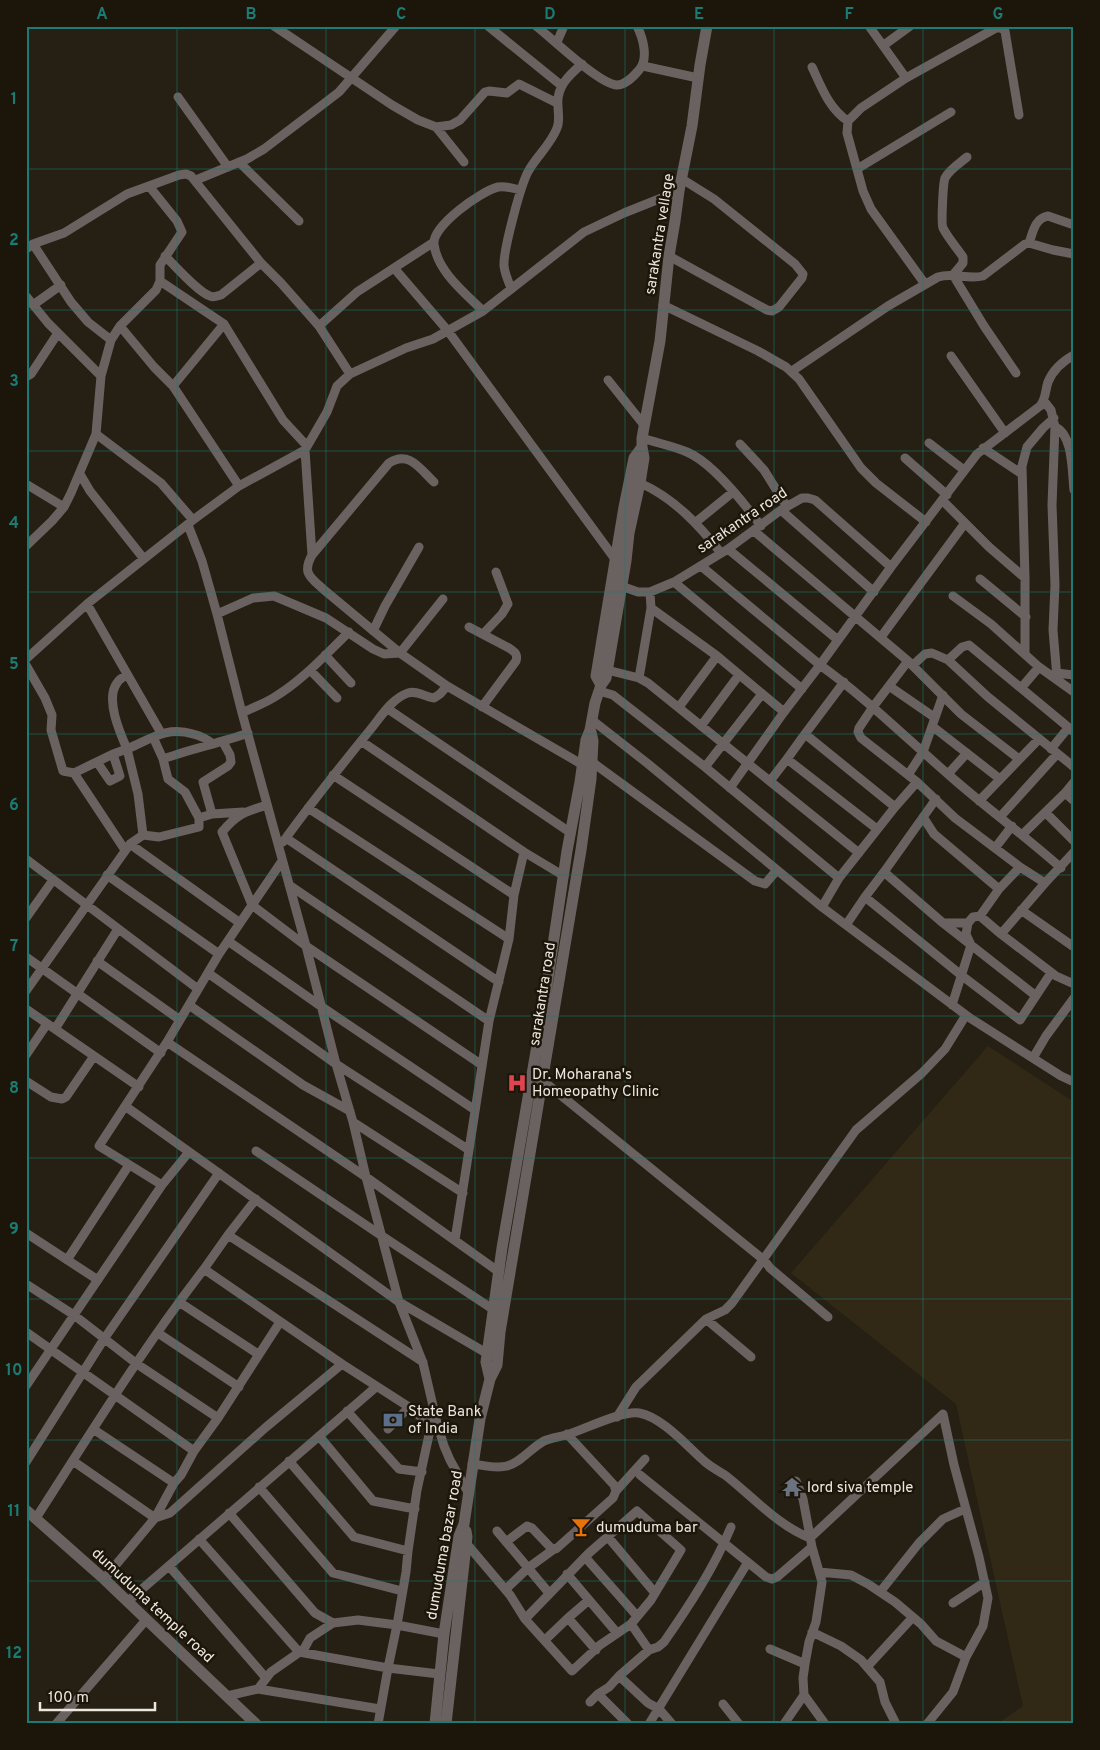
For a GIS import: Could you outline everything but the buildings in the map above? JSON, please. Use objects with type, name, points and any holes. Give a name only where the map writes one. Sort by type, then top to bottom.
[{"type":"street","points":[[274,26],[392,105],[418,120],[436,127],[451,126],[460,120],[485,92],[507,93],[519,84],[557,103]]},
{"type":"street","points":[[196,180],[239,162],[264,148],[339,92],[396,26]]},
{"type":"street","points":[[488,26],[562,86]]},
{"type":"street","points":[[536,26],[582,64],[609,83],[618,85],[626,82],[643,66],[642,38],[638,26]]},
{"type":"street","points":[[557,42],[564,26]]},
{"type":"street","name":"sarakantra vellage","points":[[602,667],[621,586],[628,533],[640,483],[644,458],[642,443],[644,425],[660,341],[668,256],[675,221],[678,191],[692,126],[707,26]]},
{"type":"street","points":[[869,26],[906,78]]},
{"type":"street","points":[[884,45],[910,26]]},
{"type":"street","points":[[925,284],[871,209],[863,191],[847,133],[848,122],[861,108],[906,78],[996,28],[1005,31],[1019,115]]},
{"type":"street","points":[[511,288],[504,264],[520,190],[529,169],[557,127],[559,121],[557,103],[566,77],[582,64]]},
{"type":"street","points":[[643,66],[698,78]]},
{"type":"street","points":[[812,66],[834,108],[848,122]]},
{"type":"street","points":[[178,97],[228,167]]},
{"type":"street","points":[[857,168],[951,112]]},
{"type":"street","points":[[436,127],[464,162]]},
{"type":"street","points":[[953,275],[963,263],[963,257],[941,223],[944,200],[943,186],[949,172],[968,157]]},
{"type":"street","points":[[239,162],[299,221]]},
{"type":"street","points":[[111,340],[88,322],[30,246],[64,233],[127,194],[186,174],[196,180],[261,262],[319,326],[350,374]]},
{"type":"street","points":[[668,256],[772,311],[779,307],[802,278],[803,274],[796,264],[714,199],[682,179]]},
{"type":"street","points":[[26,546],[52,522],[64,507],[96,434],[101,376],[111,340],[120,326],[156,290],[160,280],[159,268],[182,232],[177,220],[149,186]]},
{"type":"street","points":[[483,311],[446,271],[439,259],[434,237],[440,227],[477,198],[498,187],[520,190]]},
{"type":"street","points":[[26,659],[87,604],[240,486],[306,448],[327,412],[337,386],[350,374],[448,331],[483,311],[584,232],[678,191]]},
{"type":"street","points":[[1030,243],[1036,224],[1044,216],[1074,225]]},
{"type":"street","points":[[319,326],[357,292],[434,242]]},
{"type":"street","points":[[792,371],[888,306],[938,277],[947,274],[983,276],[1025,244],[1030,243],[1053,250],[1073,252]]},
{"type":"street","points":[[165,256],[201,291],[208,296],[214,297],[221,295],[261,262]]},
{"type":"street","points":[[394,268],[448,331],[615,559]]},
{"type":"street","points":[[953,275],[984,326],[1016,373]]},
{"type":"street","points":[[160,280],[224,324],[284,420],[306,448],[312,555]]},
{"type":"street","points":[[33,305],[61,285]]},
{"type":"street","points":[[26,296],[58,333],[101,376]]},
{"type":"street","points":[[663,305],[758,351],[792,371],[861,468],[876,483],[926,522]]},
{"type":"street","points":[[173,386],[224,324]]},
{"type":"street","points":[[120,326],[149,362],[173,386],[240,486]]},
{"type":"street","points":[[26,377],[31,374],[58,333]]},
{"type":"street","points":[[730,788],[784,712],[964,470],[983,448],[1040,406],[1044,401],[1049,382],[1055,371],[1063,362],[1074,355]]},
{"type":"street","points":[[950,356],[1005,432]]},
{"type":"street","points":[[608,380],[644,425]]},
{"type":"street","points":[[1044,401],[1051,410],[1054,423],[1052,505],[1054,550],[1053,630],[1056,676]]},
{"type":"street","points":[[1024,653],[1026,617],[1022,466],[1027,447],[1054,423]]},
{"type":"street","points":[[1054,423],[1064,432],[1067,440],[1074,490]]},
{"type":"street","points":[[96,434],[161,483],[191,523],[353,1122],[399,1302],[423,1363],[434,1422],[450,1460],[469,1494]]},
{"type":"street","points":[[642,443],[686,452],[697,458],[733,492],[757,528],[910,663],[961,714],[1019,759]]},
{"type":"street","name":"sarakantra vellage","points":[[602,667],[615,559],[624,507],[634,458],[642,443]]},
{"type":"street","points":[[929,443],[964,470]]},
{"type":"street","points":[[740,444],[764,470],[784,508],[874,592]]},
{"type":"street","points":[[983,448],[1022,474]]},
{"type":"street","points":[[434,482],[412,461],[407,458],[396,458],[383,469],[312,555],[306,571],[312,580],[400,653],[447,686],[482,707],[587,763],[755,881],[764,884],[777,870]]},
{"type":"street","points":[[905,458],[945,498],[989,547],[1025,578]]},
{"type":"street","points":[[80,474],[90,491],[144,559]]},
{"type":"street","points":[[640,483],[672,502],[696,522],[725,551],[838,640]]},
{"type":"street","points":[[26,484],[64,507]]},
{"type":"street","points":[[696,522],[733,492]]},
{"type":"street","name":"sarakantra road","points":[[650,592],[674,582],[701,566],[784,508],[802,498],[815,500],[891,567]]},
{"type":"street","points":[[881,637],[966,523]]},
{"type":"street","points":[[374,631],[392,592],[418,547]]},
{"type":"street","points":[[701,566],[820,665],[844,682],[979,801],[1023,834],[1061,868]]},
{"type":"street","points":[[483,634],[502,614],[508,604],[496,572]]},
{"type":"street","points":[[980,580],[1026,617]]},
{"type":"street","points":[[674,582],[802,689]]},
{"type":"street","points":[[621,586],[638,592],[650,592],[651,608],[639,678]]},
{"type":"street","points":[[217,614],[253,598],[274,596],[326,618],[373,649],[384,654],[400,653],[443,599]]},
{"type":"street","points":[[953,596],[991,624],[1039,666],[1056,676],[1074,692]]},
{"type":"street","points":[[26,991],[127,847],[143,835],[159,837],[199,827],[199,818],[185,792],[168,779],[157,735],[127,675],[87,604]]},
{"type":"street","points":[[651,608],[717,656],[784,712]]},
{"type":"street","points":[[469,627],[510,648],[517,656],[516,661],[482,707]]},
{"type":"street","points":[[242,713],[272,698],[310,670],[349,632]]},
{"type":"street","points":[[948,660],[962,647],[969,645],[1022,687],[1071,730],[1000,817]]},
{"type":"street","points":[[1045,883],[1020,867],[954,818],[917,782],[858,735],[859,728],[889,686],[910,663],[925,654],[932,653],[948,660],[1074,767]]},
{"type":"street","points":[[325,655],[351,683]]},
{"type":"street","points":[[679,707],[717,656]]},
{"type":"street","points":[[26,665],[45,698],[52,715],[50,730],[64,771],[74,773],[113,754],[171,730],[183,731],[203,737],[213,744]]},
{"type":"street","points":[[1022,687],[1039,666]]},
{"type":"street","points":[[602,667],[639,678],[679,707],[859,853]]},
{"type":"street","name":"sarakantra road","points":[[490,1379],[486,1362],[502,1248],[544,1005],[571,833],[593,741],[591,725],[594,703],[600,688],[596,676],[602,667]]},
{"type":"street","points":[[310,670],[337,698]]},
{"type":"street","points":[[127,675],[117,683],[114,689],[114,716],[127,749],[138,794],[143,835]]},
{"type":"street","points":[[701,726],[739,675]]},
{"type":"street","points":[[1056,676],[1074,675]]},
{"type":"street","points":[[770,781],[844,682]]},
{"type":"street","points":[[279,848],[333,775],[388,709],[407,693],[417,692],[434,698],[447,686]]},
{"type":"street","points":[[889,686],[1000,779]]},
{"type":"street","points":[[600,688],[613,695],[706,767],[839,878]]},
{"type":"street","points":[[706,767],[762,694]]},
{"type":"street","points":[[908,775],[923,752],[943,695]]},
{"type":"street","points":[[388,709],[571,833]]},
{"type":"street","points":[[591,725],[647,762],[822,907],[952,1005],[1033,1058],[1074,1082]]},
{"type":"street","points":[[163,760],[248,733]]},
{"type":"street","points":[[805,734],[895,807]]},
{"type":"street","points":[[979,801],[1039,739]]},
{"type":"street","points":[[361,741],[524,852],[564,876]]},
{"type":"street","points":[[212,814],[203,782],[228,766],[231,762],[230,754],[223,742]]},
{"type":"street","points":[[948,774],[967,753]]},
{"type":"street","points":[[97,762],[110,781],[120,776],[113,754]]},
{"type":"street","points":[[787,759],[877,829]]},
{"type":"street","name":"sarakantra road","points":[[472,1464],[480,1419],[490,1379],[496,1365],[581,850],[587,763]]},
{"type":"street","points":[[74,773],[127,847],[240,923]]},
{"type":"street","points":[[333,775],[514,895]]},
{"type":"street","points":[[822,907],[839,878],[917,782]]},
{"type":"street","points":[[1023,834],[1046,813],[1074,782]]},
{"type":"street","points":[[1065,793],[1074,801]]},
{"type":"street","points":[[846,925],[936,799]]},
{"type":"street","points":[[267,805],[245,812],[234,818],[222,832],[252,905],[306,946],[482,1065]]},
{"type":"street","points":[[308,808],[509,939]]},
{"type":"street","points":[[199,818],[212,814],[245,812]]},
{"type":"street","points":[[1046,813],[1074,841]]},
{"type":"street","points":[[923,817],[934,834],[999,889]]},
{"type":"street","points":[[995,848],[1012,826]]},
{"type":"street","points":[[286,838],[499,982]]},
{"type":"street","points":[[455,1240],[489,1021],[509,939],[514,895],[524,852]]},
{"type":"street","points":[[1001,934],[1074,852]]},
{"type":"street","points":[[26,860],[198,989]]},
{"type":"street","points":[[162,1185],[99,1146],[139,1087],[219,954],[282,861]]},
{"type":"street","points":[[980,916],[999,889],[1020,867]]},
{"type":"street","points":[[884,872],[942,923],[1036,996]]},
{"type":"street","points":[[107,874],[219,954]]},
{"type":"street","points":[[28,912],[53,880]]},
{"type":"street","points":[[289,885],[489,1021]]},
{"type":"street","points":[[866,897],[961,975],[1020,1020],[1051,972]]},
{"type":"street","points":[[1021,910],[1074,947]]},
{"type":"street","points":[[952,1005],[971,945],[966,934],[968,923],[973,916],[980,916],[1051,972],[1074,984]]},
{"type":"street","points":[[942,923],[968,923]]},
{"type":"street","points":[[26,1055],[77,992],[118,929]]},
{"type":"street","points":[[228,940],[322,1007],[475,1110]]},
{"type":"street","points":[[26,957],[160,1053]]},
{"type":"street","points":[[97,961],[180,1020]]},
{"type":"street","points":[[208,973],[336,1064],[469,1150]]},
{"type":"street","points":[[1033,1058],[1046,1036],[1074,998]]},
{"type":"street","points":[[189,1005],[303,1085],[350,1111]]},
{"type":"street","points":[[26,1009],[139,1087]]},
{"type":"street","points":[[617,1417],[636,1387],[706,1319],[725,1310],[764,1260],[856,1130],[928,1067],[945,1049],[966,1015]]},
{"type":"street","points":[[167,1042],[366,1177],[499,1272]]},
{"type":"street","points":[[26,1081],[51,1097],[62,1099],[66,1097],[94,1056]]},
{"type":"street","points":[[542,1080],[764,1260],[770,1268],[828,1317]]},
{"type":"street","points":[[125,1106],[399,1302],[488,1354]]},
{"type":"street","points":[[353,1122],[462,1193]]},
{"type":"street","points":[[256,1151],[494,1310]]},
{"type":"street","points":[[26,1386],[162,1185],[189,1152]]},
{"type":"street","points":[[67,1260],[129,1165]]},
{"type":"street","points":[[26,1462],[104,1339],[219,1173]]},
{"type":"street","points":[[36,1518],[93,1429],[179,1302],[256,1199]]},
{"type":"street","points":[[26,1233],[98,1280]]},
{"type":"street","points":[[228,1235],[423,1363]]},
{"type":"street","points":[[204,1269],[376,1387],[409,1407],[422,1418],[434,1422]]},
{"type":"street","points":[[26,1284],[74,1315],[137,1364],[218,1418]]},
{"type":"street","points":[[179,1302],[258,1354]]},
{"type":"street","points":[[706,1319],[750,1357]]},
{"type":"street","points":[[104,1579],[155,1518],[194,1451],[218,1418],[280,1322]]},
{"type":"street","points":[[26,1332],[194,1451]]},
{"type":"street","points":[[158,1333],[238,1387]]},
{"type":"street","points":[[155,1518],[170,1513],[265,1428],[342,1364]]},
{"type":"street","points":[[127,1602],[376,1387]]},
{"type":"street","points":[[388,1429],[409,1407]]},
{"type":"street","points":[[347,1411],[399,1469],[422,1472]]},
{"type":"street","name":"dumuduma bazar road","points":[[435,1724],[444,1634],[459,1536],[464,1524],[469,1494],[472,1464],[508,1466],[518,1462],[524,1455],[546,1440],[617,1417],[639,1413],[670,1430],[710,1467],[724,1474],[768,1512],[811,1542]]},
{"type":"street","points":[[640,1475],[766,1577],[777,1578],[811,1542],[943,1414],[988,1598],[983,1626],[966,1658],[953,1692],[928,1724]]},
{"type":"street","points":[[378,1724],[397,1625],[415,1509],[434,1422]]},
{"type":"street","points":[[93,1429],[174,1483]]},
{"type":"street","points":[[567,1434],[614,1485],[616,1491]]},
{"type":"street","points":[[319,1436],[372,1501],[415,1509]]},
{"type":"street","points":[[506,1589],[528,1568],[554,1549],[613,1498],[616,1491],[645,1459]]},
{"type":"street","points":[[290,1461],[354,1536],[408,1551]]},
{"type":"street","points":[[72,1462],[155,1518]]},
{"type":"street","points":[[796,1481],[803,1498],[811,1542],[822,1582],[816,1622],[809,1642],[805,1664],[803,1678],[804,1695],[825,1724]]},
{"type":"street","points":[[259,1487],[333,1573],[402,1591]]},
{"type":"street","points":[[880,1592],[919,1543],[942,1519],[965,1509]]},
{"type":"street","name":"dumuduma temple road","points":[[26,1510],[104,1579],[256,1724]]},
{"type":"street","points":[[466,1543],[506,1589],[525,1619],[572,1671],[634,1620],[655,1594],[681,1550],[637,1511],[567,1574],[525,1619]]},
{"type":"street","points":[[229,1513],[316,1613],[333,1623]]},
{"type":"street","points":[[446,1724],[466,1543],[464,1524]]},
{"type":"street","points":[[506,1542],[527,1526],[532,1528],[554,1549]]},
{"type":"street","points":[[590,1702],[649,1650],[658,1647],[664,1642],[691,1604],[725,1543],[731,1527]]},
{"type":"street","points":[[496,1531],[549,1593]]},
{"type":"street","points":[[608,1537],[655,1594]]},
{"type":"street","points":[[199,1539],[299,1652],[388,1668],[439,1674]]},
{"type":"street","points":[[585,1557],[634,1620],[649,1650]]},
{"type":"street","points":[[649,1724],[748,1562]]},
{"type":"street","points":[[169,1566],[266,1678]]},
{"type":"street","points":[[819,1572],[851,1576],[868,1584],[913,1617],[936,1641],[966,1658]]},
{"type":"street","points":[[567,1574],[617,1633]]},
{"type":"street","points":[[953,1603],[984,1582]]},
{"type":"street","points":[[545,1640],[589,1600]]},
{"type":"street","points":[[867,1667],[913,1617]]},
{"type":"street","points":[[568,1618],[596,1650]]},
{"type":"street","points":[[56,1724],[146,1620]]},
{"type":"street","points":[[258,1689],[271,1672],[304,1649],[310,1638],[333,1623],[358,1620],[444,1634]]},
{"type":"street","points":[[812,1632],[841,1646],[861,1660],[880,1682],[885,1702],[896,1724]]},
{"type":"street","points":[[770,1648],[805,1664]]},
{"type":"street","points":[[619,1676],[648,1703],[659,1709],[672,1724]]},
{"type":"street","points":[[227,1696],[258,1689],[380,1709]]},
{"type":"street","points":[[598,1694],[628,1724]]},
{"type":"street","points":[[784,1724],[804,1695]]},
{"type":"street","points":[[723,1704],[739,1724]]},
{"type":"shaded area","points":[[988,1046],[1074,1102],[1074,1724],[997,1724],[1023,1706],[956,1404],[791,1273]]},
{"type":"place","name":"Dr. Moharana's Homeopathy Clinic","points":[[517,1083]]},
{"type":"place","name":"State Bank of India","points":[[393,1420]]},
{"type":"place","name":"lord siva temple","points":[[792,1487]]},
{"type":"place","name":"dumuduma bar","points":[[581,1527]]}]
